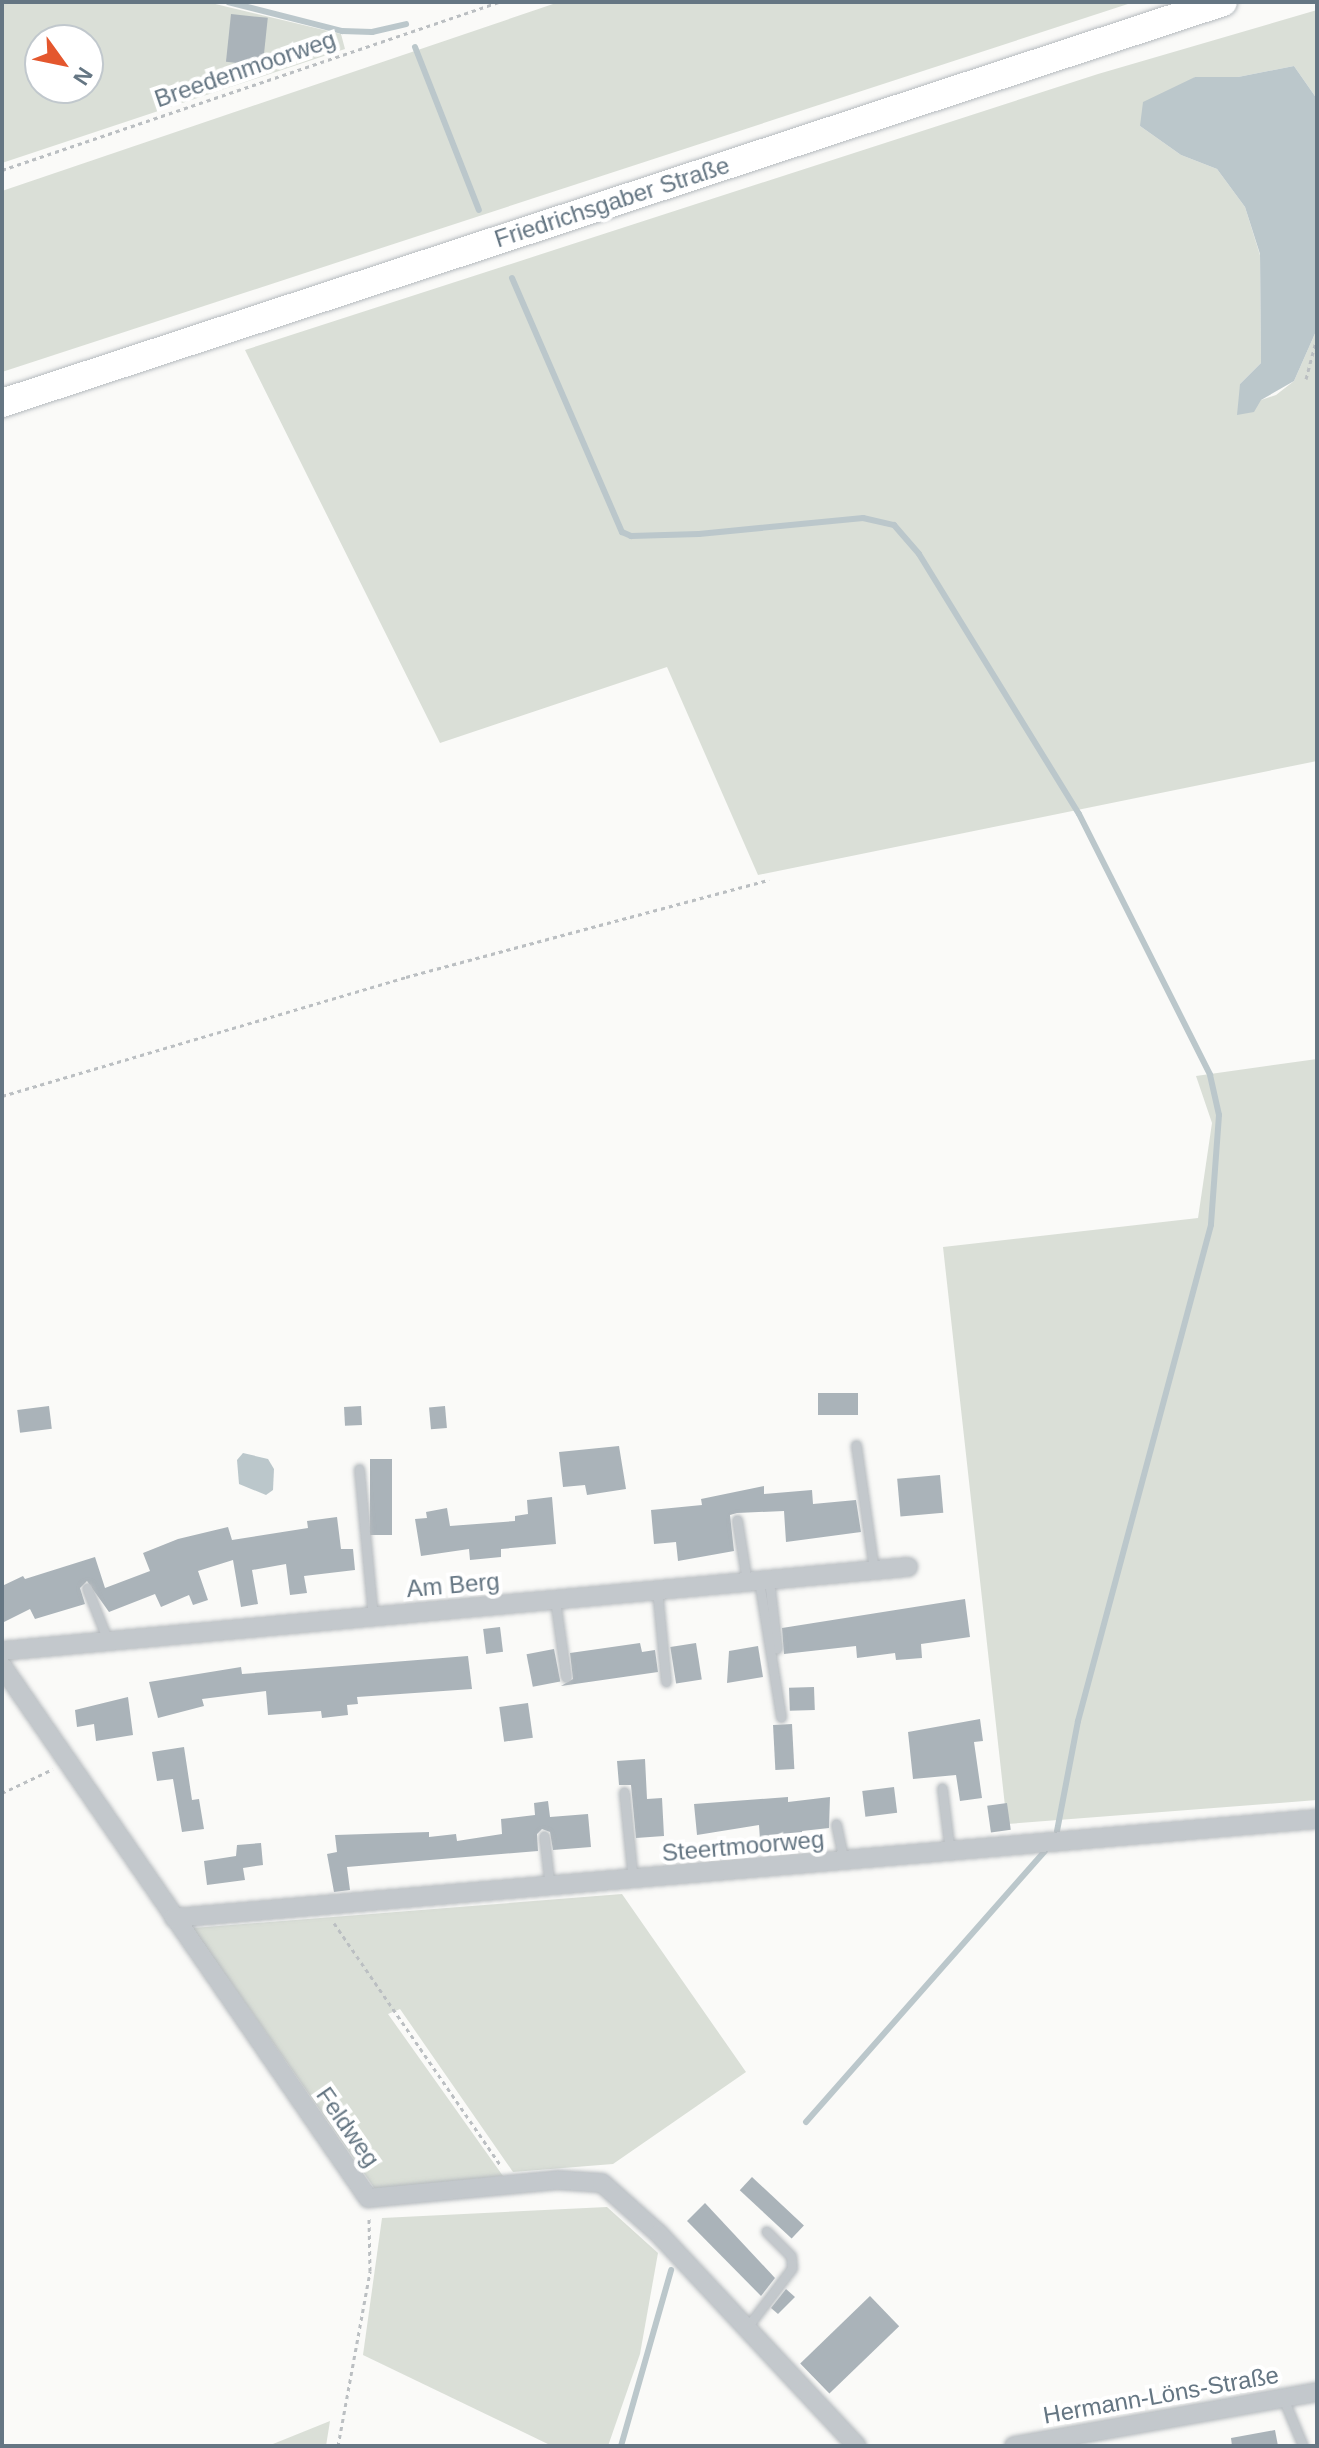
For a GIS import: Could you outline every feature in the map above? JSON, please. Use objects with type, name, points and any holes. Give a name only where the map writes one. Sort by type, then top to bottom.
[{"type":"main road","name":"Friedrichsgaber Straße","points":[[2,403],[1223,2]]},
{"type":"street","name":"Am Berg","points":[[2,1651],[908,1567]]},
{"type":"street","name":"Feldweg","points":[[2,1666],[368,2198],[513,2183],[602,2183],[659,2234],[745,2330],[857,2446]]},
{"type":"street","name":"Steertmoorweg","points":[[174,1918],[323,1908],[1317,1819]]},
{"type":"street","name":"Hermann-Löns-Straße","points":[[1014,2446],[1317,2392]]},
{"type":"lane","points":[[856,1445],[874,1570]]},
{"type":"lane","points":[[359,1469],[373,1617]]},
{"type":"lane","points":[[737,1520],[777,1649]]},
{"type":"lane","points":[[758,1581],[781,1717]]},
{"type":"lane","points":[[87,1588],[108,1641]]},
{"type":"lane","points":[[657,1590],[666,1682]]},
{"type":"lane","points":[[555,1600],[566,1677]]},
{"type":"lane","points":[[942,1788],[950,1852]]},
{"type":"lane","points":[[624,1792],[633,1880]]},
{"type":"lane","points":[[836,1824],[844,1861]]},
{"type":"lane","points":[[544,1836],[550,1888]]},
{"type":"lane","points":[[745,2330],[792,2268],[791,2256],[766,2231]]},
{"type":"lane","points":[[1283,2398],[1303,2446]]},
{"type":"path","name":"Breedenmoorweg","points":[[2,170],[499,2]]},
{"type":"path","points":[[1306,379],[1317,337]]},
{"type":"path","points":[[2,1096],[406,977],[769,880]]},
{"type":"path","points":[[2,1793],[67,1762]]},
{"type":"path","points":[[323,1908],[513,2183]]},
{"type":"path","points":[[338,2446],[370,2271],[368,2198]]},
{"type":"shaded area","points":[[2,2],[207,2],[341,34],[345,49],[2,163]]},
{"type":"shaded area","points":[[559,2],[1134,2],[2,372],[2,191]]},
{"type":"shaded area","points":[[1317,10],[1317,99],[1294,66],[1238,77],[1195,77],[1140,126],[1181,155],[1217,169],[1245,207],[1260,255],[1261,363],[1240,384],[1261,400],[1276,395],[1294,381],[1317,329],[1317,761],[758,875],[667,667],[440,743],[245,350],[1098,74]]},
{"type":"shaded area","points":[[1294,66],[1317,99],[1317,329],[1294,381],[1261,400],[1254,412],[1237,415],[1240,384],[1261,363],[1260,254],[1245,207],[1217,169],[1181,155],[1140,126],[1143,102],[1195,77],[1238,77]]},
{"type":"shaded area","points":[[1317,1059],[1317,1800],[1007,1824],[943,1247],[1198,1218],[1212,1123],[1196,1076]]},
{"type":"shaded area","points":[[243,1453],[268,1459],[274,1469],[273,1490],[266,1495],[239,1484],[237,1460]]},
{"type":"shaded area","points":[[622,1894],[746,2072],[613,2164],[513,2172],[400,2009],[388,2014],[503,2176],[375,2189],[193,1928]]},
{"type":"shaded area","points":[[607,2207],[658,2253],[640,2354],[608,2446],[552,2446],[363,2355],[382,2218]]},
{"type":"shaded area","points":[[330,2421],[326,2446],[268,2446]]},
{"type":"building","points":[[231,14],[268,18],[263,66],[226,62]]},
{"type":"building","points":[[818,1393],[858,1393],[858,1415],[818,1415]]},
{"type":"building","points":[[49,1406],[52,1429],[20,1433],[17,1410]]},
{"type":"building","points":[[361,1406],[362,1425],[345,1426],[344,1407]]},
{"type":"building","points":[[445,1406],[447,1428],[431,1429],[429,1407]]},
{"type":"building","points":[[619,1446],[626,1489],[587,1495],[585,1485],[563,1487],[559,1452]]},
{"type":"building","points":[[370,1459],[392,1459],[392,1535],[370,1535]]},
{"type":"building","points":[[940,1475],[943,1513],[900,1517],[897,1479]]},
{"type":"building","points":[[764,1486],[764,1494],[812,1490],[813,1504],[856,1500],[861,1532],[786,1542],[784,1511],[737,1513],[730,1515],[734,1551],[678,1561],[676,1542],[654,1544],[651,1510],[702,1505],[701,1499]]},
{"type":"building","points":[[552,1497],[556,1544],[501,1549],[501,1557],[470,1560],[469,1549],[421,1556],[415,1519],[427,1518],[426,1512],[447,1508],[450,1526],[515,1521],[515,1516],[528,1514],[527,1500]]},
{"type":"building","points":[[337,1517],[341,1549],[353,1549],[355,1570],[304,1576],[307,1593],[290,1595],[286,1564],[252,1570],[258,1604],[241,1607],[233,1560],[198,1571],[208,1600],[193,1605],[189,1595],[161,1607],[155,1594],[109,1612],[87,1581],[80,1588],[85,1604],[35,1619],[30,1609],[2,1623],[2,1586],[23,1576],[25,1579],[95,1557],[105,1588],[150,1571],[143,1553],[178,1539],[228,1527],[232,1540],[308,1528],[307,1521]]},
{"type":"building","points":[[965,1599],[970,1637],[921,1644],[922,1658],[896,1660],[895,1653],[857,1658],[856,1646],[784,1654],[782,1628]]},
{"type":"building","points":[[500,1627],[503,1652],[486,1654],[483,1629]]},
{"type":"building","points":[[640,1643],[642,1652],[655,1650],[658,1672],[561,1686],[573,1679],[570,1653]]},
{"type":"building","points":[[696,1643],[702,1680],[676,1684],[670,1647]]},
{"type":"building","points":[[758,1646],[763,1677],[727,1683],[729,1651]]},
{"type":"building","points":[[554,1649],[560,1681],[533,1687],[527,1654]]},
{"type":"building","points":[[468,1656],[472,1689],[357,1697],[358,1704],[347,1705],[348,1715],[322,1718],[321,1711],[268,1715],[266,1691],[202,1699],[204,1706],[158,1718],[149,1682],[241,1667],[242,1674]]},
{"type":"building","points":[[814,1687],[815,1710],[790,1711],[789,1688]]},
{"type":"building","points":[[128,1697],[133,1735],[96,1741],[94,1724],[77,1727],[75,1710]]},
{"type":"building","points":[[528,1703],[533,1738],[504,1742],[499,1707]]},
{"type":"building","points":[[980,1719],[983,1741],[974,1742],[982,1798],[960,1801],[956,1775],[913,1779],[908,1732]]},
{"type":"building","points":[[792,1724],[794,1769],[775,1770],[773,1725]]},
{"type":"building","points":[[184,1747],[192,1800],[199,1799],[204,1829],[182,1832],[173,1779],[157,1781],[152,1752]]},
{"type":"building","points":[[645,1759],[647,1799],[662,1798],[664,1836],[636,1838],[631,1785],[619,1785],[617,1761]]},
{"type":"building","points":[[894,1787],[897,1813],[865,1817],[862,1791]]},
{"type":"building","points":[[788,1797],[788,1802],[830,1797],[829,1828],[802,1831],[804,1851],[761,1855],[759,1825],[697,1835],[694,1804]]},
{"type":"building","points":[[548,1801],[550,1817],[588,1814],[591,1847],[553,1850],[550,1832],[542,1829],[537,1834],[538,1851],[347,1867],[350,1890],[334,1892],[327,1854],[337,1852],[335,1835],[429,1832],[429,1837],[456,1834],[457,1841],[502,1834],[501,1819],[535,1815],[534,1803]]},
{"type":"building","points":[[1007,1803],[1011,1830],[991,1833],[987,1806]]},
{"type":"building","points":[[261,1843],[263,1865],[243,1868],[245,1880],[207,1885],[204,1861],[236,1856],[237,1845]]},
{"type":"building","points":[[752,2177],[804,2225],[792,2239],[740,2190]]},
{"type":"building","points":[[705,2203],[775,2278],[761,2296],[687,2221]]},
{"type":"building","points":[[786,2289],[795,2297],[778,2314],[771,2308]]},
{"type":"building","points":[[870,2296],[899,2326],[829,2394],[800,2363]]},
{"type":"building","points":[[1275,2430],[1278,2446],[1232,2446],[1231,2438]]},
{"type":"waterway","points":[[228,2],[342,31],[372,32],[406,24]]},
{"type":"waterway","points":[[415,47],[479,210]]},
{"type":"waterway","points":[[512,278],[622,532],[631,536],[699,534],[863,518],[894,525],[919,554],[1079,814],[1210,1075],[1219,1115],[1211,1225],[1078,1721],[1057,1831]]},
{"type":"waterway","points":[[806,2122],[1045,1851]]},
{"type":"waterway","points":[[621,2446],[671,2270]]}]
